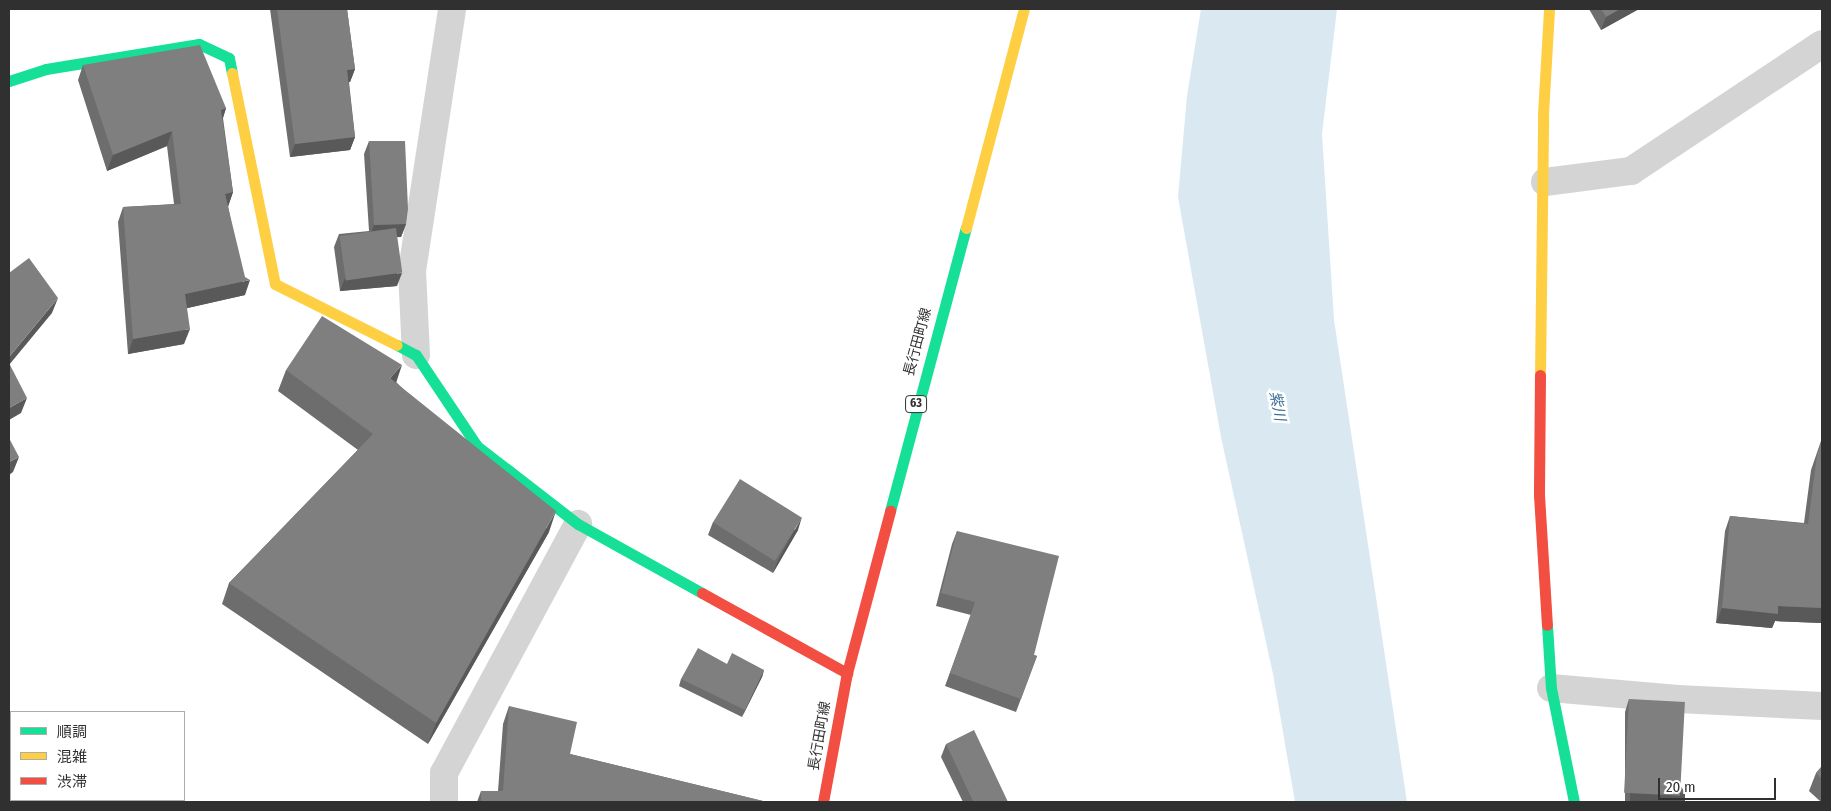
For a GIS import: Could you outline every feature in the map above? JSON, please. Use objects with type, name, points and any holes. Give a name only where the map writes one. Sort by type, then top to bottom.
[{"type":"street","points":[[416,355],[412,271],[452,9]]},
{"type":"street","name":"長行田町線","points":[[823,802],[846,673],[1024,9]]},
{"type":"street","points":[[1549,9],[1544,114],[1545,182],[1539,495],[1551,688],[1574,802]]},
{"type":"street","points":[[9,81],[46,69],[199,44],[229,58],[275,284],[416,355],[477,446],[578,524],[846,673]]},
{"type":"street","points":[[1545,182],[1631,172],[1822,44]]},
{"type":"street","points":[[444,802],[444,773],[578,524]]},
{"type":"street","points":[[1551,688],[1688,700],[1822,706]]},
{"type":"water","name":"紫川","points":[[1201,9],[1337,9],[1322,134],[1334,320],[1407,802],[1295,802],[1273,674],[1221,437],[1178,197],[1187,96]]},
{"type":"building","points":[[277,9],[347,9],[355,69],[347,70],[355,137],[295,144]]},
{"type":"building","points":[[1601,9],[1620,9],[1606,17]]},
{"type":"building","points":[[200,45],[226,108],[221,110],[233,192],[225,194],[245,277],[250,280],[185,294],[190,329],[133,339],[123,207],[181,204],[172,131],[113,155],[83,65]]},
{"type":"building","points":[[369,141],[405,141],[408,209],[406,224],[374,225]]},
{"type":"building","points":[[396,228],[402,273],[346,280],[340,236]]},
{"type":"building","points":[[29,258],[58,298],[9,357],[9,273]]},
{"type":"building","points":[[322,316],[402,365],[390,378],[556,511],[436,723],[229,583],[373,434],[286,370]]},
{"type":"building","points":[[9,363],[27,398],[9,408]]},
{"type":"building","points":[[9,438],[19,457],[9,462]]},
{"type":"building","points":[[1822,439],[1822,608],[1778,606],[1778,614],[1722,608],[1730,516],[1808,524],[1817,455]]},
{"type":"building","points":[[740,479],[802,518],[775,561],[713,522]]},
{"type":"building","points":[[957,531],[1059,556],[1034,655],[1037,656],[1021,699],[950,673],[975,602],[941,593]]},
{"type":"building","points":[[698,648],[727,664],[732,653],[764,670],[745,710],[681,679]]},
{"type":"building","points":[[1629,699],[1685,702],[1680,796],[1624,793]]},
{"type":"building","points":[[509,706],[577,722],[570,754],[767,802],[481,802],[481,791],[503,791]]},
{"type":"building","points":[[974,730],[1008,802],[969,802],[973,801],[946,744]]},
{"type":"building","points":[[1822,766],[1822,779],[1816,773]]},
{"type":"traffic: fast","points":[[9,81],[46,69],[199,44],[229,58],[232,73]]},
{"type":"traffic: fast","points":[[890,511],[966,228]]},
{"type":"traffic: fast","points":[[397,345],[416,355],[477,446],[578,524],[702,593]]},
{"type":"traffic: fast","points":[[1547,625],[1551,688],[1574,802]]},
{"type":"traffic: slow","points":[[966,228],[1024,9]]},
{"type":"traffic: slow","points":[[1540,375],[1543,114],[1549,9]]},
{"type":"traffic: slow","points":[[232,73],[275,284],[397,345]]},
{"type":"traffic: jam","points":[[1540,375],[1539,495],[1547,625]]},
{"type":"traffic: jam","points":[[823,802],[847,673],[890,511]]},
{"type":"traffic: jam","points":[[702,593],[847,673]]}]
